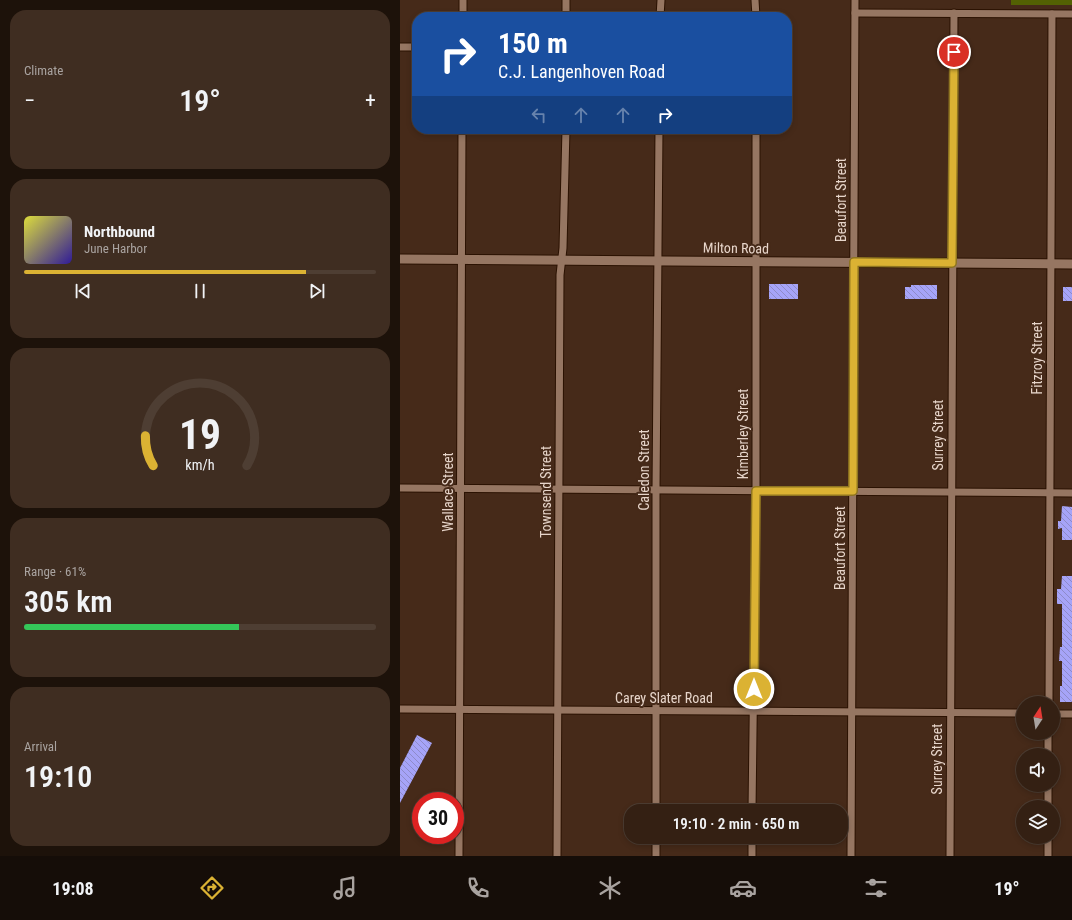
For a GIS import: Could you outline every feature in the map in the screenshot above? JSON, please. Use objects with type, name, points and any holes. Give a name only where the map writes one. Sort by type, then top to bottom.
[{"type":"street","points":[[463,0],[463,12]]},
{"type":"street","points":[[566,0],[566,12]]},
{"type":"street","points":[[660,12],[661,0]]},
{"type":"street","points":[[755,0],[756,12]]},
{"type":"street","name":"Beaufort Street","points":[[851,856],[855,0]]},
{"type":"street","points":[[855,13],[1072,14]]},
{"type":"street","name":"Surrey Street","points":[[950,856],[954,13]]},
{"type":"street","name":"Fitzroy Street","points":[[1048,696],[1052,14]]},
{"type":"street","points":[[400,47],[412,47]]},
{"type":"street","name":"Wallace Street","points":[[459,856],[462,134]]},
{"type":"street","name":"Townsend Street","points":[[557,856],[560,275],[563,248],[566,134]]},
{"type":"street","name":"Caledon Street","points":[[656,804],[656,490],[659,134]]},
{"type":"street","name":"Kimberley Street","points":[[752,804],[756,491],[756,134]]},
{"type":"street","name":"Milton Road","points":[[400,259],[1072,264]]},
{"type":"street","points":[[400,488],[1072,493]]},
{"type":"street","name":"Carey Slater Road","points":[[400,709],[1016,713]]},
{"type":"street","points":[[1060,714],[1072,714]]},
{"type":"street","points":[[656,844],[656,856]]},
{"type":"street","points":[[752,844],[752,856]]},
{"type":"street","points":[[1048,844],[1048,856]]},
{"type":"green space","points":[[1011,0],[1072,0],[1072,5],[1011,5]]},
{"type":"building","points":[[769,284],[798,284],[798,299],[769,299]]},
{"type":"building","points":[[911,285],[937,285],[937,299],[905,299],[905,287],[911,287]]},
{"type":"building","points":[[1063,287],[1072,287],[1072,301],[1063,301]]},
{"type":"building","points":[[1062,506],[1072,507],[1072,540],[1062,540],[1062,528],[1058,529],[1058,521],[1061,521]]},
{"type":"building","points":[[1062,576],[1072,576],[1072,702],[1060,702],[1060,686],[1062,686],[1062,661],[1059,661],[1060,647],[1062,647],[1062,604],[1057,604],[1057,589],[1061,589]]},
{"type":"building","points":[[417,735],[432,743],[400,803],[400,768]]},
{"type":"route","points":[[754,689],[756,491],[853,491],[854,262],[952,263],[954,52]]}]
